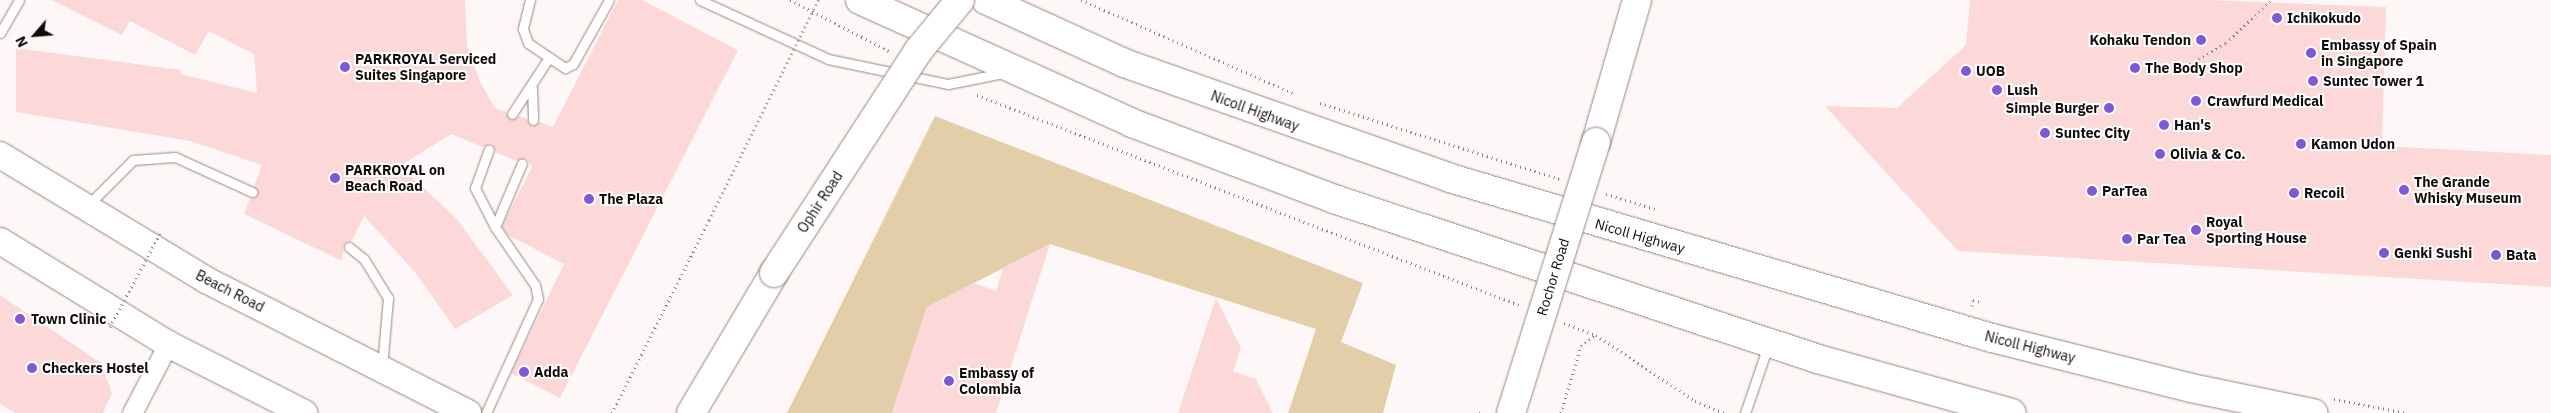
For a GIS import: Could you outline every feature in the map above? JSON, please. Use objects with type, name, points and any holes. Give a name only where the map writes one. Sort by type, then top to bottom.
[{"type":"highway","points":[[860,0],[1010,71],[1132,123],[1334,199],[1769,343],[2012,413]]},
{"type":"highway","name":"Ophir Road","points":[[690,413],[774,273],[918,51],[960,0]]},
{"type":"highway","name":"Nicoll Highway","points":[[986,0],[1124,62],[1450,178],[1992,338],[2191,388],[2318,405]]},
{"type":"highway","name":"Rochor Road","points":[[1510,413],[1596,142],[1637,0]]},
{"type":"main road","name":"Beach Road","points":[[0,155],[84,209],[206,280],[468,413]]},
{"type":"main road","points":[[0,242],[168,344],[304,413]]},
{"type":"street","points":[[132,413],[168,344]]},
{"type":"lane","points":[[0,33],[19,0]]},
{"type":"lane","points":[[530,0],[524,37],[548,59],[569,67],[588,48],[606,14],[609,0]]},
{"type":"lane","points":[[700,0],[828,59],[948,84],[1010,71]]},
{"type":"lane","points":[[512,114],[532,88],[548,59]]},
{"type":"lane","points":[[532,88],[533,120]]},
{"type":"lane","points":[[486,413],[538,299],[535,285],[494,227],[475,188],[489,149]]},
{"type":"lane","points":[[84,209],[133,160],[175,157],[252,192]]},
{"type":"lane","points":[[494,227],[522,163]]},
{"type":"lane","points":[[349,247],[364,259],[388,298],[382,368]]},
{"type":"lane","points":[[1745,413],[1769,343]]},
{"type":"path","points":[[790,0],[895,54]]},
{"type":"path","points":[[612,413],[818,0]]},
{"type":"path","points":[[1082,0],[1301,96]]},
{"type":"path","points":[[2190,64],[2226,43],[2271,0]]},
{"type":"path","points":[[948,84],[1303,225],[1523,307]]},
{"type":"path","points":[[1310,100],[1564,180]]},
{"type":"path","points":[[1601,192],[1658,210]]},
{"type":"path","points":[[110,327],[161,232]]},
{"type":"path","points":[[1971,310],[1973,300],[1980,302]]},
{"type":"path","points":[[1962,307],[1981,312]]},
{"type":"path","points":[[1560,321],[1596,335],[1695,401],[1724,413]]},
{"type":"path","points":[[1561,413],[1580,346],[1596,335]]},
{"type":"path","points":[[2318,405],[2407,413]]},
{"type":"shaded area","points":[[935,116],[1363,283],[1341,342],[1396,365],[1383,413],[1288,413],[1316,329],[1050,244],[927,307],[892,413],[787,413]]},
{"type":"building","points":[[52,0],[465,0],[467,46],[481,84],[495,108],[506,112],[511,120],[518,116],[527,119],[533,126],[539,122],[553,127],[618,0],[642,0],[738,50],[560,398],[511,373],[564,264],[508,235],[502,226],[532,167],[527,159],[516,161],[495,152],[492,143],[483,147],[451,134],[400,166],[456,218],[513,295],[455,329],[415,272],[364,216],[352,241],[344,244],[342,261],[244,214],[250,198],[258,194],[254,186],[262,165],[190,141],[16,112],[16,48],[181,70],[181,74],[257,93],[254,54],[209,31],[195,55],[130,21],[122,35]]},
{"type":"building","points":[[1970,0],[2207,0],[2386,7],[2382,146],[2551,155],[2551,287],[1958,251],[1825,106],[1897,108],[1966,45]]},
{"type":"building","points":[[1050,244],[996,413],[892,413],[927,307],[974,283],[996,291],[1003,268]]},
{"type":"building","points":[[0,295],[101,363],[112,393],[103,413],[15,413],[0,404]]},
{"type":"building","points":[[1216,298],[1241,348],[1233,371],[1256,379],[1273,413],[1178,413]]},
{"type":"place","name":"Ichikokudo","points":[[2277,18]]},
{"type":"place","name":"Kohaku Tendon","points":[[2201,40]]},
{"type":"place","name":"Embassy of Spain in Singapore","points":[[2311,53]]},
{"type":"place","name":"PARKROYAL Serviced Suites Singapore","points":[[345,67]]},
{"type":"place","name":"The Body Shop","points":[[2135,68]]},
{"type":"place","name":"UOB","points":[[1966,71]]},
{"type":"place","name":"Suntec Tower 1","points":[[2313,81]]},
{"type":"place","name":"Lush","points":[[1997,90]]},
{"type":"place","name":"Crawfurd Medical","points":[[2196,101]]},
{"type":"place","name":"Simple Burger","points":[[2109,108]]},
{"type":"place","name":"Han's","points":[[2164,125]]},
{"type":"place","name":"Suntec City","points":[[2045,133]]},
{"type":"place","name":"Kamon Udon","points":[[2301,144]]},
{"type":"place","name":"Olivia & Co.","points":[[2160,154]]},
{"type":"place","name":"PARKROYAL on Beach Road","points":[[335,178]]},
{"type":"place","name":"The Grande Whisky Museum","points":[[2404,190]]},
{"type":"place","name":"ParTea","points":[[2092,191]]},
{"type":"place","name":"Recoil","points":[[2294,193]]},
{"type":"place","name":"The Plaza","points":[[589,199]]},
{"type":"place","name":"Royal Sporting House","points":[[2196,230]]},
{"type":"place","name":"Par Tea","points":[[2127,239]]},
{"type":"place","name":"Genki Sushi","points":[[2384,253]]},
{"type":"place","name":"Bata","points":[[2496,255]]},
{"type":"place","name":"Town Clinic","points":[[20,319]]},
{"type":"place","name":"Checkers Hostel","points":[[32,368]]},
{"type":"place","name":"Adda","points":[[524,372]]},
{"type":"place","name":"Embassy of Colombia","points":[[949,381]]}]
